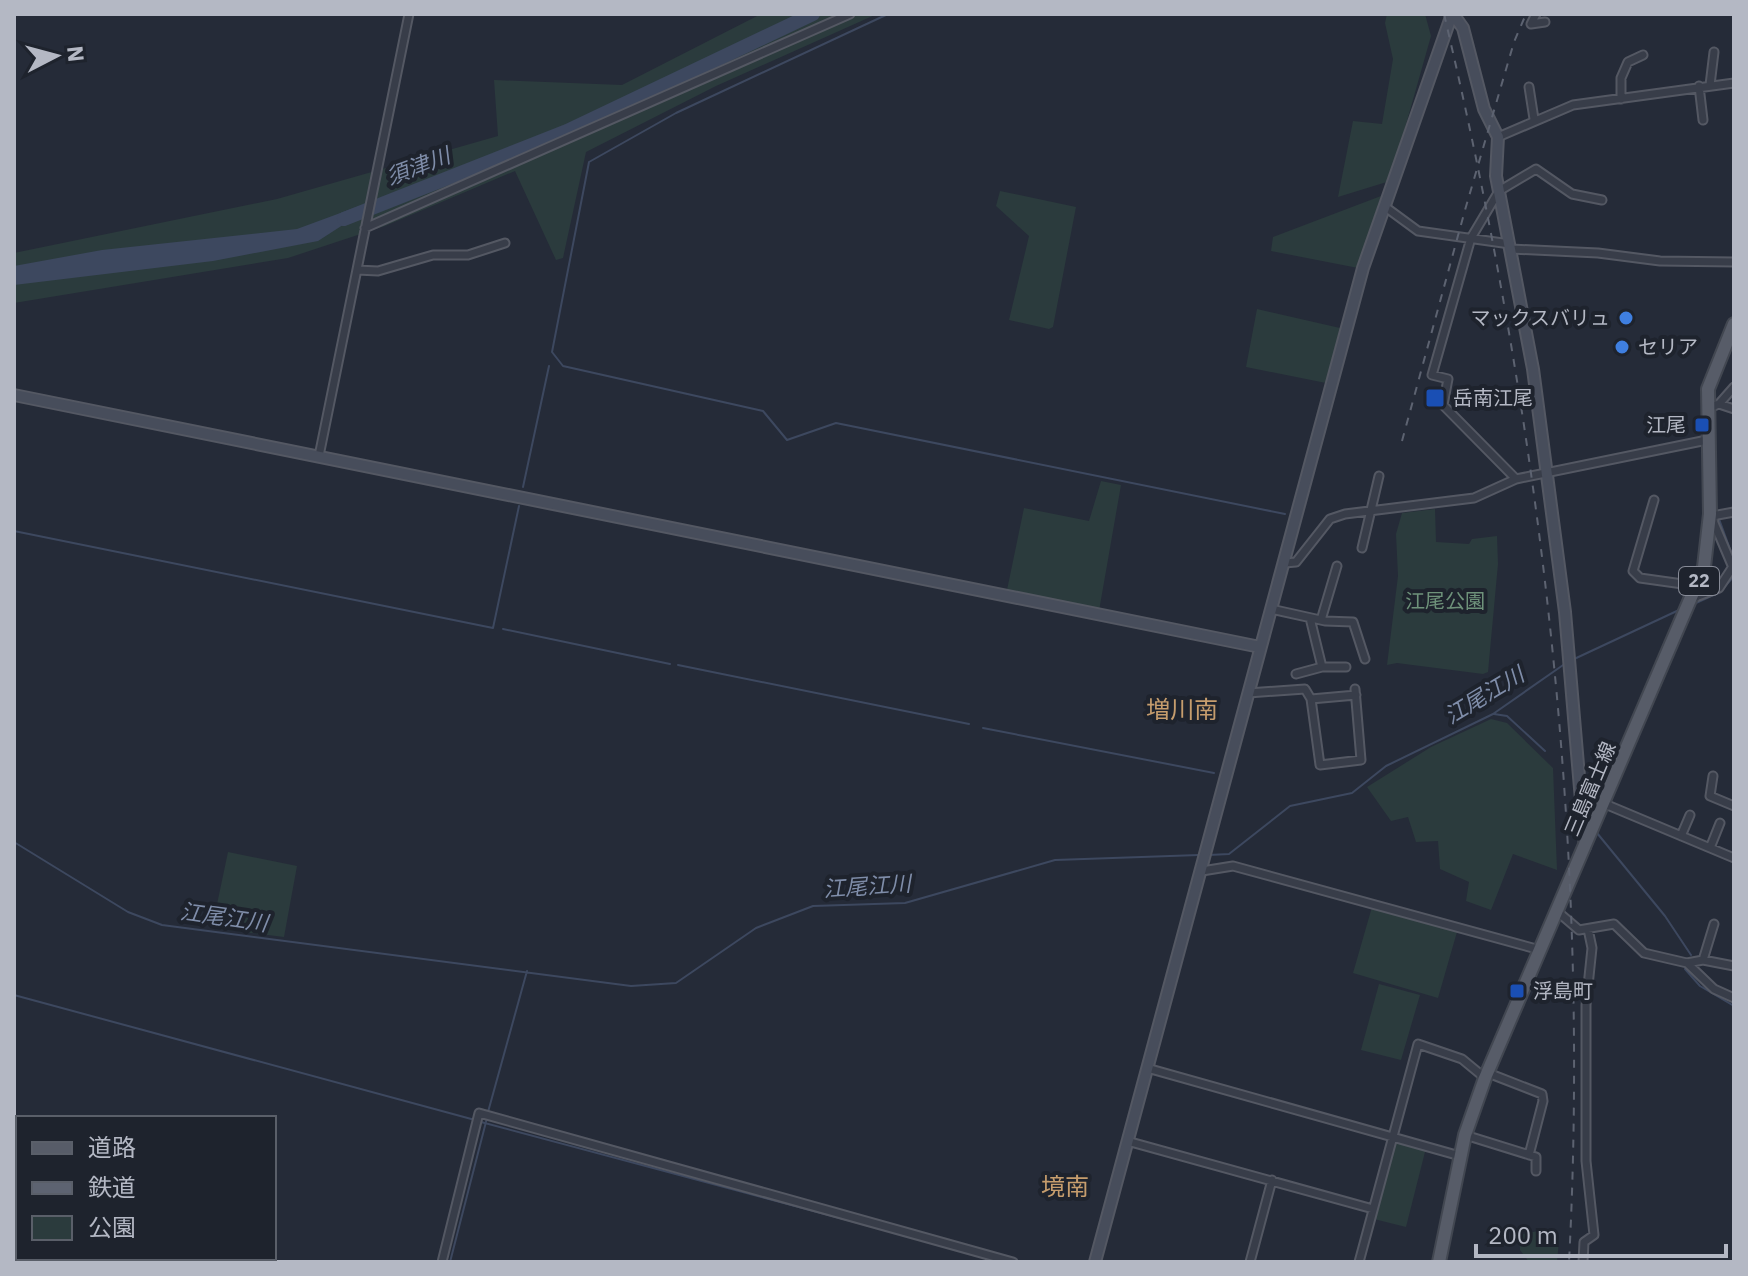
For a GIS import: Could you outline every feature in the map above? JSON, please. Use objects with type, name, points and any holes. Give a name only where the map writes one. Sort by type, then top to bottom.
[{"type":"main road","name":"三島富士線","points":[[1439,1262],[1465,1135],[1486,1075],[1695,592],[1707,552],[1711,515],[1707,440],[1712,406],[1708,389],[1734,324]]},
{"type":"street","points":[[319,456],[409,14]]},
{"type":"street","points":[[365,228],[850,14]]},
{"type":"street","points":[[1453,14],[1463,28],[1484,109],[1498,137],[1495,158],[1499,191],[1511,246],[1547,474],[1568,643],[1581,816],[1591,836]]},
{"type":"street","points":[[1095,1262],[1363,268],[1453,14]]},
{"type":"street","points":[[1536,14],[1531,24],[1545,22]]},
{"type":"street","points":[[1710,85],[1714,52]]},
{"type":"street","points":[[1621,99],[1621,78],[1628,62],[1643,55]]},
{"type":"street","points":[[1498,137],[1534,119],[1573,105],[1734,83]]},
{"type":"street","points":[[1699,86],[1703,120]]},
{"type":"street","points":[[1529,87],[1534,119]]},
{"type":"street","points":[[1516,479],[1443,405],[1448,379],[1432,375],[1471,238],[1499,191],[1536,169],[1572,194],[1602,200]]},
{"type":"street","points":[[1384,206],[1418,231],[1511,246],[1660,261],[1734,262]]},
{"type":"street","points":[[357,270],[378,271],[433,255],[468,255],[505,243]]},
{"type":"street","points":[[1712,406],[1734,387]]},
{"type":"street","points":[[14,395],[1260,647]]},
{"type":"street","points":[[1712,406],[1734,409]]},
{"type":"street","points":[[1285,563],[1296,562],[1330,519],[1372,509],[1431,506],[1474,498],[1516,479],[1707,440]]},
{"type":"street","points":[[1362,548],[1379,476]]},
{"type":"street","points":[[1654,500],[1633,571],[1640,578],[1695,592],[1719,588],[1733,569],[1711,515],[1734,512]]},
{"type":"street","points":[[1321,620],[1337,566]]},
{"type":"street","points":[[1271,609],[1321,620],[1353,622],[1365,659]]},
{"type":"street","points":[[1310,618],[1322,667]]},
{"type":"street","points":[[1296,674],[1322,667],[1346,667]]},
{"type":"street","points":[[1248,693],[1305,689],[1311,699],[1320,765],[1361,760],[1355,692],[1311,699]]},
{"type":"street","points":[[1713,776],[1710,796],[1734,806]]},
{"type":"street","points":[[1605,804],[1734,858]]},
{"type":"street","points":[[1681,836],[1690,815]]},
{"type":"street","points":[[1710,848],[1720,823]]},
{"type":"street","points":[[1203,868],[1233,866],[1540,950]]},
{"type":"street","points":[[1558,912],[1579,930],[1614,924],[1644,953],[1687,963],[1703,960],[1734,966]]},
{"type":"street","points":[[1703,960],[1714,924]]},
{"type":"street","points":[[1583,1262],[1584,1242],[1594,1235],[1586,1161],[1586,1005],[1592,948],[1588,929]]},
{"type":"street","points":[[1687,963],[1714,989],[1734,998]]},
{"type":"street","points":[[1359,1262],[1418,1044],[1462,1059],[1486,1075],[1542,1094],[1543,1101],[1529,1155]]},
{"type":"street","points":[[1147,1068],[1393,1134],[1460,1156]]},
{"type":"street","points":[[442,1262],[479,1113],[1013,1262]]},
{"type":"street","points":[[1465,1135],[1536,1157],[1536,1171]]},
{"type":"street","points":[[1127,1141],[1373,1209]]},
{"type":"street","points":[[1250,1262],[1272,1180]]},
{"type":"green space","points":[[761,14],[877,14],[716,86],[586,152],[563,258],[556,260],[515,171],[385,226],[288,258],[14,303],[14,253],[277,199],[498,136],[494,80],[622,85]]},
{"type":"green space","points":[[1387,14],[1425,14],[1431,36],[1390,181],[1338,197],[1353,121],[1382,124],[1393,59],[1385,23]]},
{"type":"green space","points":[[1000,191],[1076,207],[1053,327],[1049,329],[1009,320],[1029,236],[996,206]]},
{"type":"green space","points":[[1381,196],[1358,268],[1271,251],[1273,237]]},
{"type":"green space","points":[[1257,309],[1340,328],[1326,383],[1246,367]]},
{"type":"green space","points":[[1101,481],[1121,485],[1099,611],[1007,590],[1024,508],[1089,521]]},
{"type":"green space","name":"江尾公園","points":[[1435,509],[1436,542],[1469,544],[1472,539],[1497,536],[1498,564],[1488,672],[1483,674],[1397,663],[1387,665],[1398,576],[1396,534],[1402,513]]},
{"type":"green space","points":[[1491,719],[1507,723],[1553,768],[1557,870],[1513,854],[1491,910],[1466,901],[1469,882],[1440,869],[1438,841],[1416,842],[1408,817],[1391,821],[1367,787],[1431,747]]},
{"type":"green space","points":[[228,852],[297,866],[284,937],[212,928]]},
{"type":"green space","points":[[1372,907],[1457,932],[1438,998],[1353,973]]},
{"type":"green space","points":[[1379,984],[1420,995],[1401,1060],[1361,1050]]},
{"type":"green space","points":[[1395,1141],[1426,1148],[1406,1227],[1374,1219]]},
{"type":"green space","points":[[1542,1230],[1559,1240],[1557,1262],[1529,1262],[1520,1250],[1519,1235]]},
{"type":"water","points":[[362,205],[363,212],[318,241],[213,261],[14,285],[14,266],[102,250],[297,229]]},
{"type":"waterway","name":"須津川","points":[[344,219],[567,131],[813,14]]},
{"type":"waterway","points":[[888,14],[676,113],[589,162],[552,352],[563,366],[763,411],[787,440],[836,423],[1285,514]]},
{"type":"waterway","points":[[523,487],[549,366]]},
{"type":"waterway","points":[[14,531],[493,628],[519,506]]},
{"type":"waterway","name":"江尾江川","points":[[1719,519],[1734,560]]},
{"type":"waterway","name":"江尾江川","points":[[1696,603],[1720,592],[1734,576]]},
{"type":"waterway","name":"江尾江川","points":[[1572,660],[1679,610]]},
{"type":"waterway","points":[[503,629],[670,664]]},
{"type":"waterway","name":"江尾江川","points":[[1209,855],[1229,854],[1290,806],[1352,793],[1386,766],[1493,714],[1566,663]]},
{"type":"waterway","points":[[678,665],[969,724]]},
{"type":"waterway","points":[[1494,714],[1507,716],[1545,751]]},
{"type":"waterway","points":[[983,728],[1214,773]]},
{"type":"waterway","points":[[1597,833],[1665,916],[1691,955]]},
{"type":"waterway","name":"江尾江川","points":[[14,842],[128,912],[162,925],[631,986],[676,983],[756,928],[813,906],[905,903],[1055,860],[1199,855]]},
{"type":"waterway","points":[[1685,969],[1700,986],[1734,1006]]},
{"type":"waterway","points":[[488,1112],[527,971]]},
{"type":"waterway","points":[[14,995],[475,1120]]},
{"type":"waterway","points":[[450,1262],[487,1118]]},
{"type":"waterway","points":[[481,1122],[892,1232]]},
{"type":"waterway","points":[[968,1253],[993,1260]]},
{"type":"railway","points":[[1444,14],[1478,167],[1507,322],[1532,477],[1551,634],[1564,790],[1572,947],[1574,1105],[1569,1262]]},
{"type":"railway","points":[[1402,441],[1465,210],[1514,42],[1526,14]]},
{"type":"place","name":"マックスバリュ","points":[[1626,318]]},
{"type":"place","name":"セリア","points":[[1622,347]]},
{"type":"place","name":"岳南江尾","points":[[1435,398]]},
{"type":"place","name":"江尾","points":[[1702,425]]},
{"type":"place","name":"浮島町","points":[[1517,991]]},
{"type":"district","name":"増川南","points":[[1182,710]]},
{"type":"district","name":"境南","points":[[1065,1187]]}]
